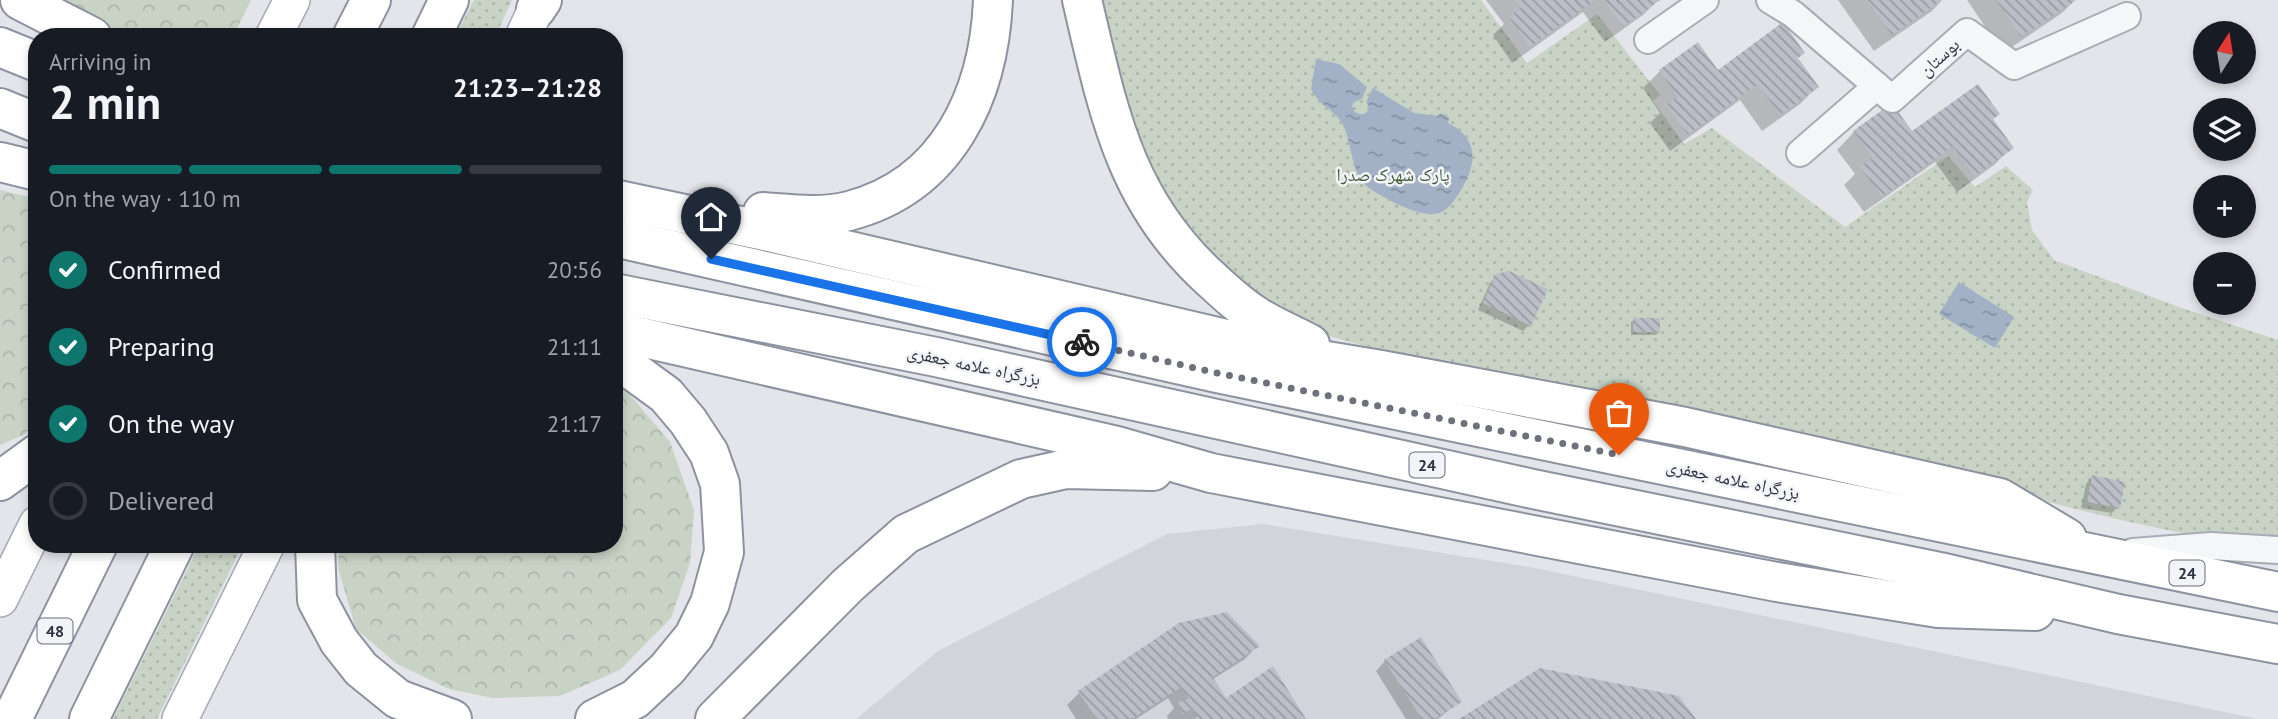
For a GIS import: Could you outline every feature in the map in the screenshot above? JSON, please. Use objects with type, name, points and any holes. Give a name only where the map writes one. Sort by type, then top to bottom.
[{"type":"highway","points":[[20,0],[74,28]]},
{"type":"highway","points":[[357,28],[371,0]]},
{"type":"highway","points":[[435,28],[449,0]]},
{"type":"highway","points":[[623,199],[815,215],[846,212],[872,204],[898,190],[933,162],[950,144],[984,70],[990,41],[993,0]]},
{"type":"highway","points":[[1082,0],[1107,107],[1124,158],[1145,200],[1167,233],[1191,262],[1257,317],[1313,345],[1340,352],[1381,370]]},
{"type":"highway","points":[[0,8],[51,28]]},
{"type":"highway","points":[[0,47],[28,58]]},
{"type":"highway","points":[[0,108],[28,119]]},
{"type":"highway","points":[[623,200],[1303,357],[1685,427],[2000,498],[2096,555]]},
{"type":"highway","name":"بزرگراه علامه جعفری","points":[[623,239],[1217,373],[2278,592]]},
{"type":"highway","name":"بزرگراه علامه جعفری","points":[[623,295],[936,357],[1533,489],[1940,572],[2118,614],[2278,644]]},
{"type":"highway","points":[[623,333],[1117,446],[1211,473],[1777,582],[1938,608],[2118,614]]},
{"type":"highway","points":[[595,719],[635,699],[667,669],[694,636],[710,603],[724,552],[720,484],[709,453],[688,421],[666,395],[623,364]]},
{"type":"highway","points":[[0,481],[28,461]]},
{"type":"highway","points":[[715,719],[867,568],[906,534],[950,512],[1021,480],[1066,469],[1211,473]]},
{"type":"highway","name":"48","points":[[12,719],[94,553]]},
{"type":"highway","points":[[89,719],[171,553]]},
{"type":"highway","points":[[315,553],[317,600],[339,641],[361,669],[398,699],[452,719]]},
{"type":"main road","points":[[278,28],[292,0]]},
{"type":"main road","points":[[0,599],[28,542]]},
{"type":"main road","points":[[180,719],[263,553]]},
{"type":"street","points":[[1648,40],[1705,0]]},
{"type":"street","points":[[1770,0],[1793,14],[1877,86],[1800,153]]},
{"type":"street","name":"بوستان","points":[[1877,86],[1892,99],[1967,32],[2014,66],[2127,16]]},
{"type":"street","points":[[2096,555],[2211,546],[2278,550]]},
{"type":"street","points":[[2240,637],[2278,655]]},
{"type":"shaded area","points":[[1263,524],[1535,568],[2258,719],[856,719],[938,651],[1167,534]]},
{"type":"green space","points":[[61,0],[251,0],[237,28],[112,28]]},
{"type":"green space","points":[[474,0],[512,0],[499,28],[460,28]]},
{"type":"green space","name":"پارک شهرک صدرا","points":[[1100,0],[1481,0],[1527,63],[1597,14],[1660,95],[1653,101],[1684,144],[1712,128],[1845,227],[1948,156],[1975,187],[2006,166],[2033,190],[2027,202],[2032,230],[2054,260],[2193,312],[2193,315],[2203,315],[2278,340],[2278,543],[2199,535],[2121,520],[1967,482],[1382,351],[1315,332],[1236,288],[1137,163]]},
{"type":"green space","points":[[0,190],[28,197],[28,430],[26,434],[0,445]]},
{"type":"green space","points":[[623,388],[670,442],[694,510],[690,563],[671,618],[620,670],[560,696],[493,698],[449,689],[397,664],[356,629],[338,568],[339,553],[623,553]]},
{"type":"green space","points":[[196,553],[239,553],[157,719],[113,719]]},
{"type":"water","points":[[1316,59],[1339,64],[1367,87],[1362,99],[1354,102],[1352,106],[1355,112],[1362,115],[1367,112],[1369,107],[1366,102],[1373,88],[1414,113],[1438,116],[1440,113],[1449,118],[1448,123],[1459,130],[1471,146],[1472,165],[1464,185],[1448,208],[1433,214],[1415,211],[1393,202],[1365,184],[1355,167],[1344,126],[1311,89]]},
{"type":"water","points":[[1959,282],[2014,317],[1995,348],[1939,314]]},
{"type":"building","points":[[1515,0],[1595,0],[1530,47],[1509,17],[1521,8]]},
{"type":"building","points":[[1604,0],[1660,0],[1623,27]]},
{"type":"building","points":[[1867,0],[1942,0],[1892,35]]},
{"type":"building","points":[[1996,0],[2076,0],[2021,37]]},
{"type":"building","points":[[1783,22],[1805,53],[1798,58],[1819,87],[1780,115],[1758,84],[1688,135],[1666,105],[1678,97],[1659,70],[1698,42],[1718,70]]},
{"type":"building","points":[[1978,84],[2000,114],[1993,119],[2014,148],[1975,176],[1953,146],[1882,197],[1860,167],[1873,158],[1853,131],[1892,103],[1912,131]]},
{"type":"building","points":[[1509,271],[1548,289],[1531,326],[1483,303],[1496,274]]},
{"type":"building","points":[[1633,318],[1660,318],[1660,332],[1633,332]]},
{"type":"building","points":[[2092,475],[2125,482],[2120,508],[2087,502]]},
{"type":"building","points":[[1227,612],[1260,646],[1213,677],[1226,698],[1273,666],[1306,719],[1194,719],[1198,716],[1192,708],[1183,714],[1178,702],[1189,699],[1181,687],[1132,719],[1097,719],[1078,691],[1179,623]]},
{"type":"building","points":[[1421,637],[1462,702],[1435,719],[1422,719],[1384,660]]},
{"type":"building","points":[[1540,668],[1679,696],[1696,719],[1459,719]]},
{"type":"way so far","points":[[1082,342],[1217,373],[1619,455]]},
{"type":"route","points":[[711,259],[1082,342]]}]
